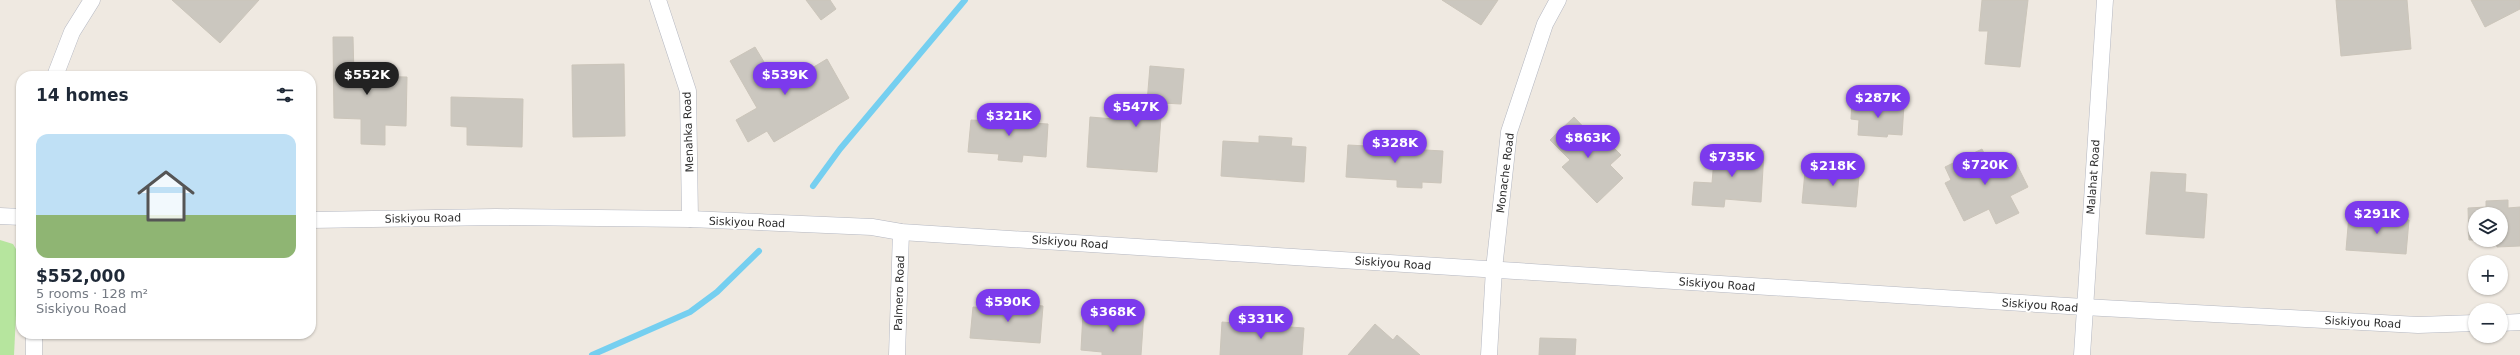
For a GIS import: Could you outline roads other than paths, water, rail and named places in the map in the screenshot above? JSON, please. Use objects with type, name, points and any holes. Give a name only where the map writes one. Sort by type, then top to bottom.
[{"type":"street","points":[[57,71],[72,32],[92,0]]},
{"type":"street","name":"Menahka Road","points":[[658,0],[688,91],[690,219]]},
{"type":"street","name":"Monache Road","points":[[1489,355],[1494,269],[1509,132],[1545,24],[1558,0]]},
{"type":"street","name":"Malahat Road","points":[[2082,355],[2105,0]]},
{"type":"street","points":[[0,216],[16,217]]},
{"type":"street","name":"Siskiyou Road","points":[[316,220],[496,217],[690,219],[872,227],[901,232],[2084,308],[2418,325],[2468,324]]},
{"type":"street","name":"Palmero Road","points":[[897,355],[901,232]]},
{"type":"street","points":[[2508,323],[2520,322]]},
{"type":"street","points":[[34,339],[34,355]]},
{"type":"waterway","points":[[813,186],[840,149],[965,0]]},
{"type":"waterway","points":[[592,355],[690,312],[717,292],[759,251]]}]
